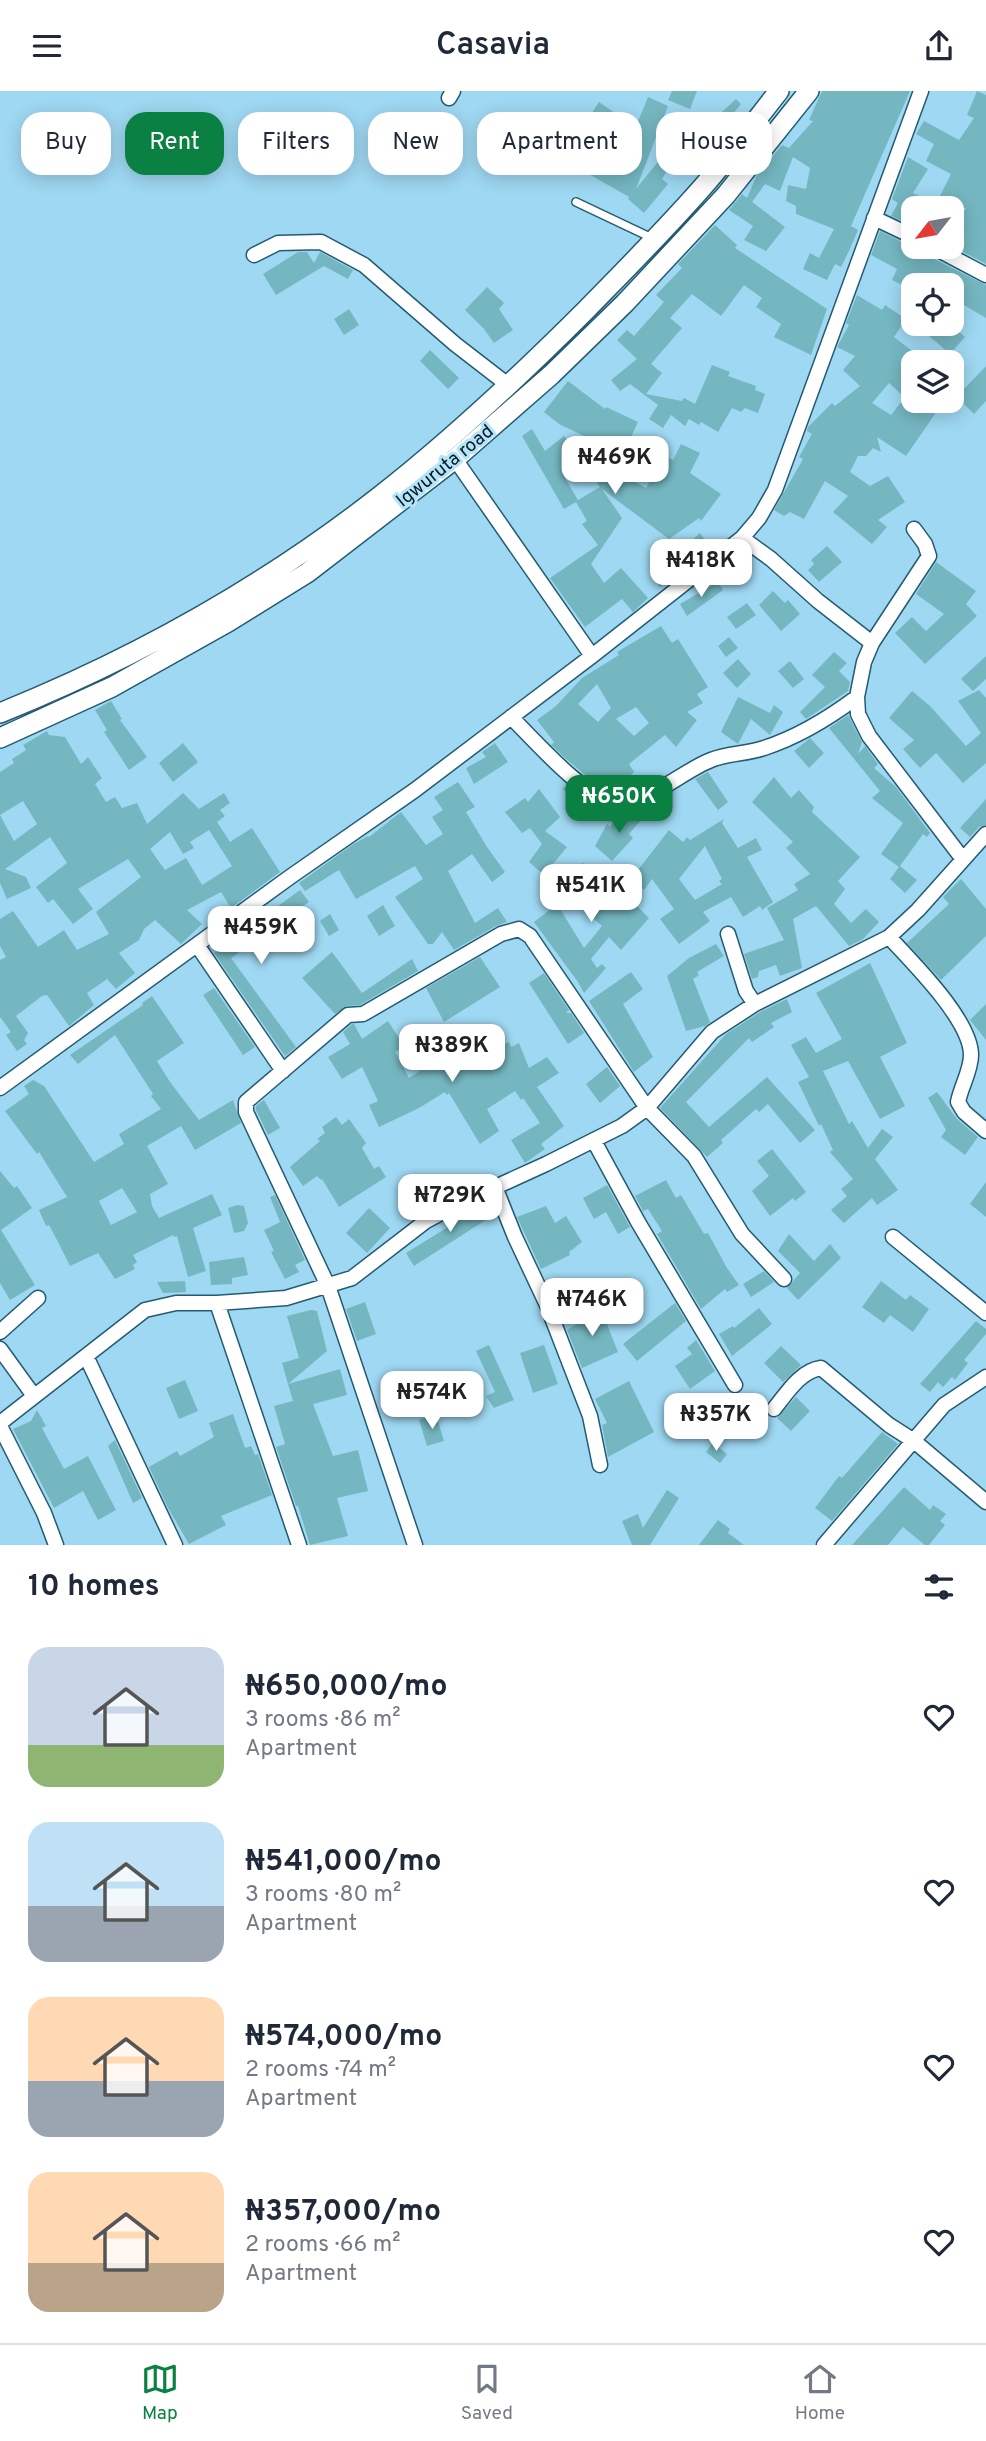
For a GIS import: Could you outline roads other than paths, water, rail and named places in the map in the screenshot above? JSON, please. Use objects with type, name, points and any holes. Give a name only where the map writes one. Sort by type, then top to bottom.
[{"type":"main road","name":"Igwuruta road","points":[[0,713],[97,671],[161,637],[305,550],[379,497],[541,355],[656,240],[709,180],[779,91]]},
{"type":"main road","name":"Igwuruta road","points":[[0,738],[112,687],[228,622],[307,573],[455,459],[551,376],[625,303],[726,195],[809,91]]},
{"type":"street","points":[[0,1088],[415,790],[742,538],[759,518],[775,490],[921,91]]},
{"type":"street","points":[[874,218],[901,231]]},
{"type":"street","points":[[254,255],[278,243],[321,243],[364,265],[455,344],[508,385]]},
{"type":"street","points":[[956,259],[986,275]]},
{"type":"street","points":[[455,459],[592,656]]},
{"type":"street","points":[[914,529],[925,544],[929,556],[872,643],[864,662],[858,714],[869,736],[962,858]]},
{"type":"street","points":[[742,538],[872,643]]},
{"type":"street","points":[[511,717],[566,771],[598,797],[614,802],[638,800],[713,759],[762,749],[794,736],[828,718],[858,697]]},
{"type":"street","points":[[56,1545],[44,1513],[0,1424],[145,1310],[176,1303],[286,1299],[352,1278],[426,1221],[622,1126],[647,1108],[712,1032],[755,1004],[889,937],[918,910],[986,834]]},
{"type":"street","points":[[415,1545],[328,1286],[246,1112],[246,1102],[348,1015],[363,1014],[500,934],[519,929],[530,936],[647,1108],[694,1156],[742,1234],[784,1279]]},
{"type":"street","points":[[728,934],[746,991],[755,1004]]},
{"type":"street","points":[[889,937],[940,993],[965,1033],[971,1053],[970,1067],[958,1102],[964,1112],[986,1131]]},
{"type":"street","points":[[197,945],[283,1071]]},
{"type":"street","points":[[593,1141],[735,1385]]},
{"type":"street","points":[[495,1187],[562,1343],[590,1416],[600,1465]]},
{"type":"street","points":[[893,1237],[986,1313]]},
{"type":"street","points":[[0,1332],[38,1298]]},
{"type":"street","points":[[216,1303],[299,1545]]},
{"type":"street","points":[[0,1349],[34,1396]]},
{"type":"street","points":[[86,1356],[174,1545]]},
{"type":"street","points":[[774,1409],[801,1377],[811,1369],[821,1368],[986,1502]]},
{"type":"street","points":[[824,1545],[944,1405],[986,1377]]},
{"type":"lane","points":[[576,202],[656,240]]}]
